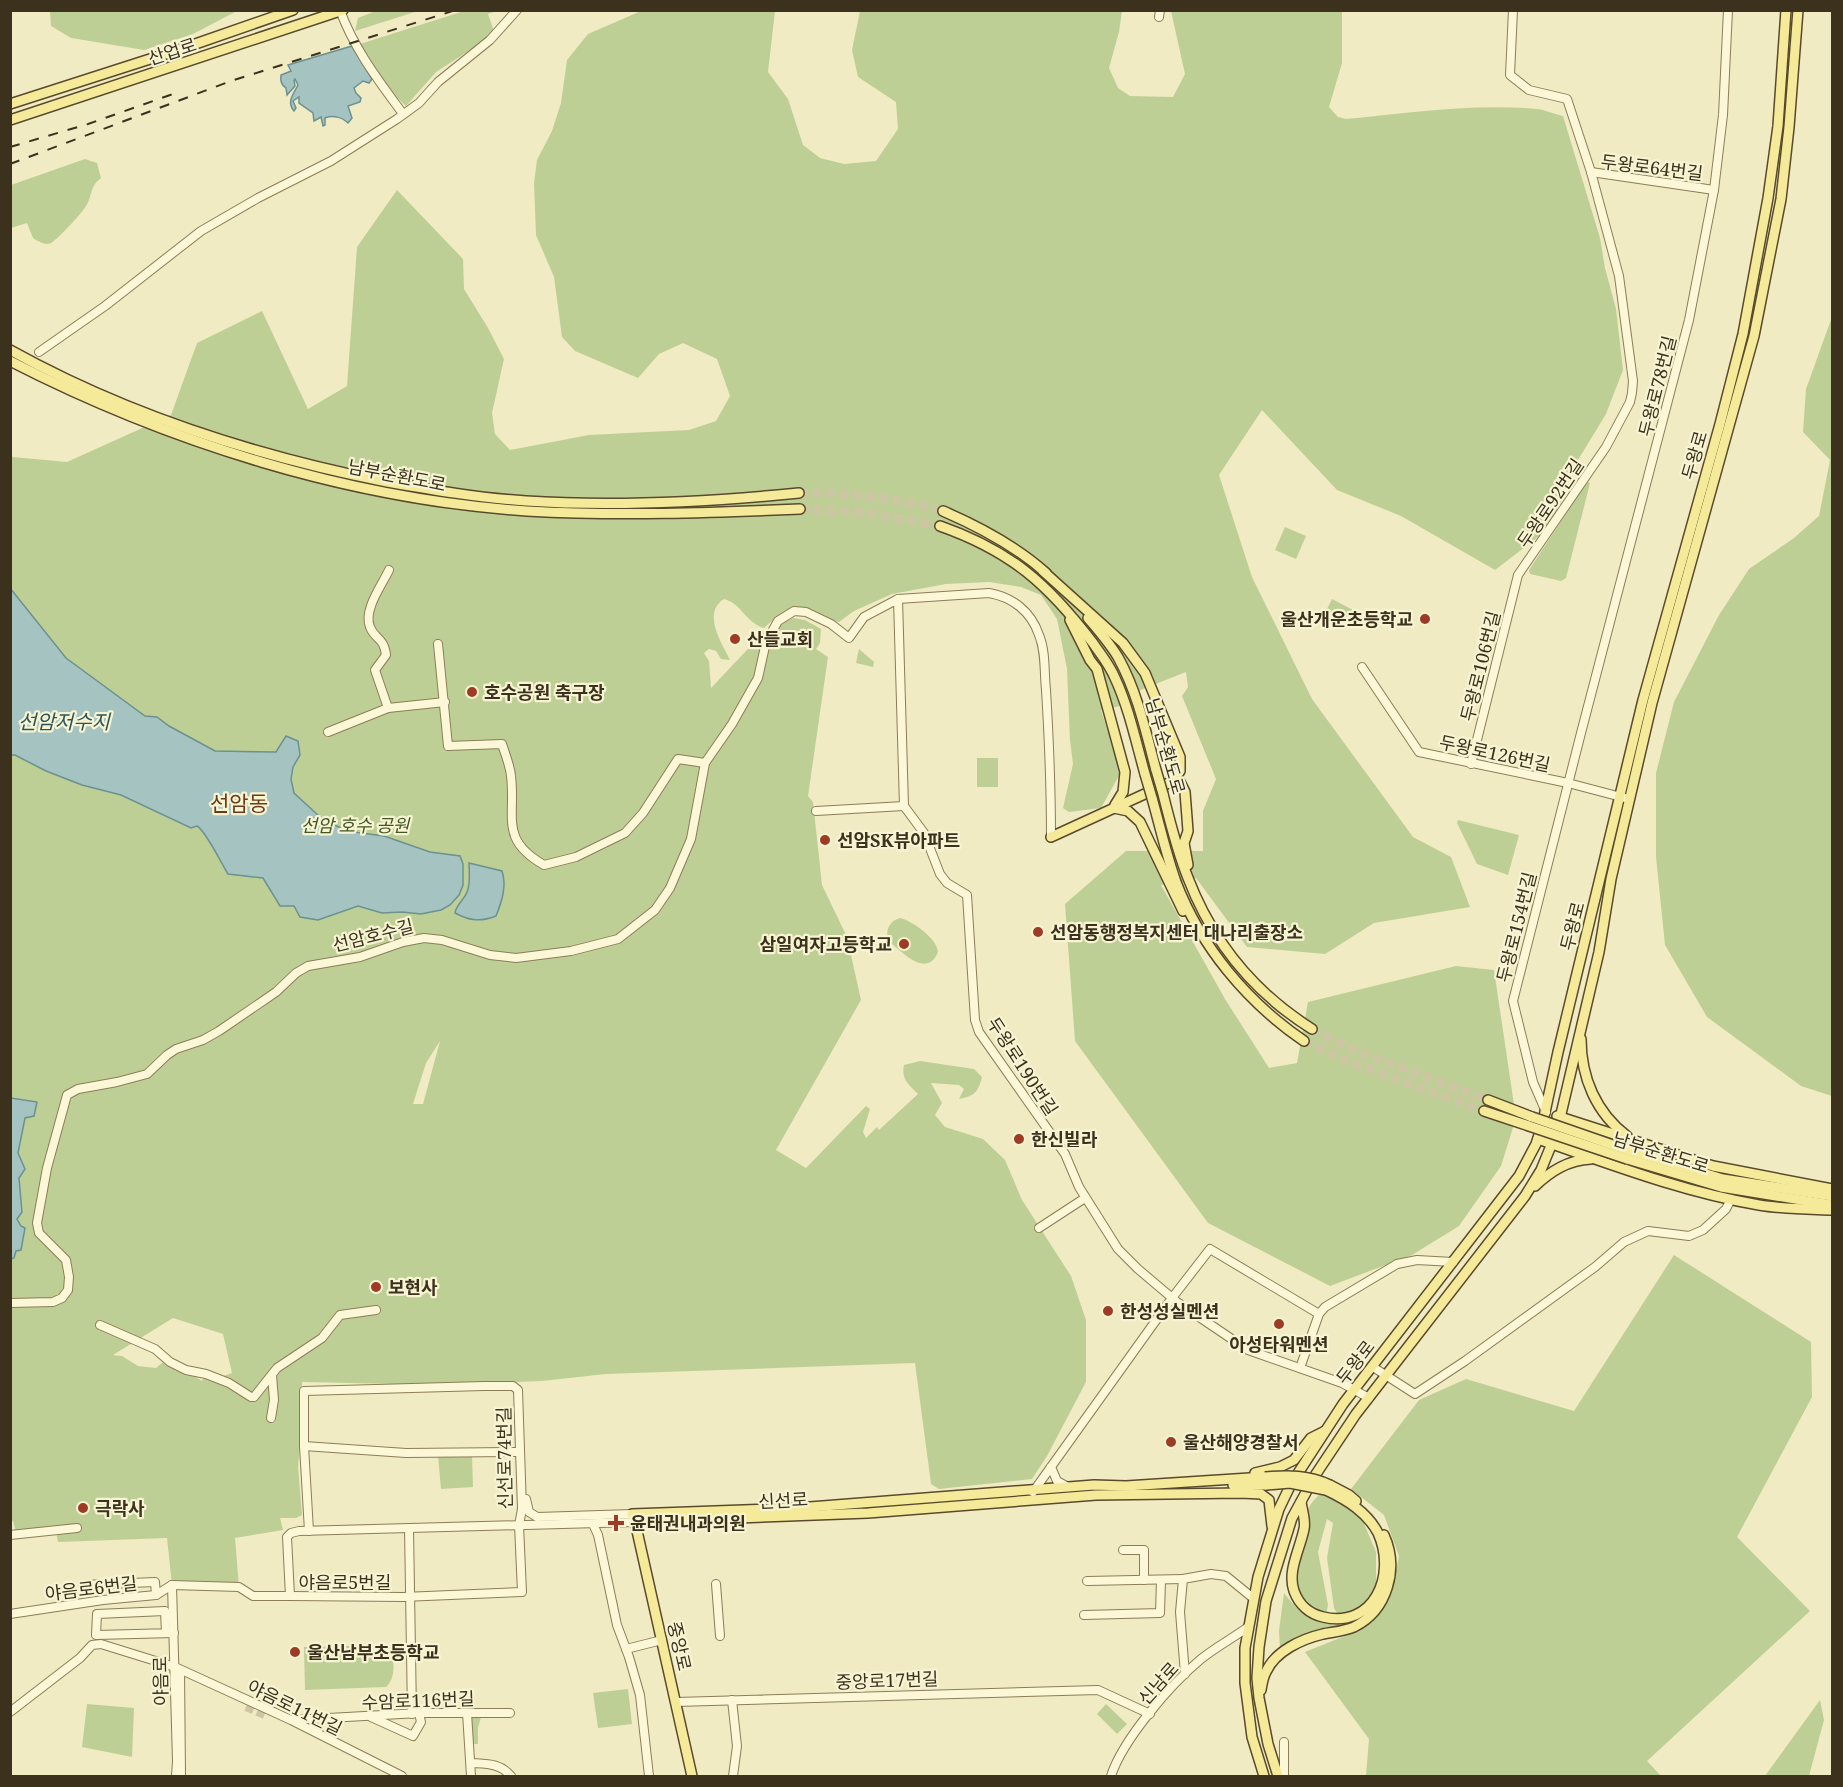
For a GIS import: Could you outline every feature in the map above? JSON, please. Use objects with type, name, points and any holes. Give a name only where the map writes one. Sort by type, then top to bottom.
[{"type":"main road","name":"산업로","points":[[10,104],[293,10]]},
{"type":"main road","name":"두왕로","points":[[1278,1776],[1268,1744],[1257,1678],[1266,1601],[1292,1518],[1334,1446],[1525,1196],[1553,1144],[1599,952],[1643,700],[1720,424],[1752,291],[1778,126],[1786,10]]},
{"type":"main road","name":"두왕로","points":[[1264,1776],[1254,1747],[1245,1683],[1245,1648],[1253,1598],[1279,1509],[1291,1484],[1355,1389],[1520,1176],[1538,1139],[1558,1052],[1625,798],[1754,336],[1781,199],[1798,10]]},
{"type":"main road","name":"산업로","points":[[10,120],[341,11]]},
{"type":"main road","name":"남부순환도로","points":[[12,356],[172,433],[249,458],[338,481],[495,508],[591,513],[800,509]]},
{"type":"main road","name":"남부순환도로","points":[[80,390],[251,449],[340,472],[456,494],[528,501],[621,504],[684,502],[799,493]]},
{"type":"main road","name":"남부순환도로","points":[[943,511],[989,533],[1025,556],[1043,571],[1075,602],[1118,657],[1133,691],[1180,856],[1198,902],[1220,943],[1250,979],[1282,1009],[1312,1029]]},
{"type":"main road","name":"남부순환도로","points":[[940,526],[966,535],[1001,552],[1019,565],[1050,592],[1107,660],[1123,695],[1169,859],[1184,898],[1210,948],[1223,966],[1257,1004],[1304,1041]]},
{"type":"main road","points":[[1043,571],[1123,643],[1145,673],[1180,756],[1180,771],[1173,781],[1051,837]]},
{"type":"main road","points":[[1050,592],[1066,614],[1097,669],[1109,711],[1126,777],[1121,797],[1111,809]]},
{"type":"main road","points":[[1173,781],[1180,782],[1184,789],[1188,831],[1184,843],[1198,902]]},
{"type":"main road","points":[[1111,809],[1128,811],[1140,822],[1182,909],[1223,966]]},
{"type":"main road","points":[[1582,1021],[1581,1054],[1592,1094],[1607,1118],[1638,1143]]},
{"type":"main road","name":"남부순환도로","points":[[1488,1100],[1530,1121]]},
{"type":"main road","name":"남부순환도로","points":[[1484,1111],[1530,1121],[1721,1187],[1833,1205]]},
{"type":"main road","points":[[1546,1112],[1638,1143],[1733,1171],[1833,1189]]},
{"type":"main road","points":[[1594,1158],[1584,1149],[1584,1141],[1593,1132],[1603,1131]]},
{"type":"main road","points":[[1538,1139],[1689,1189],[1776,1207],[1833,1210]]},
{"type":"main road","name":"남부순환도로","points":[[1629,1155],[1723,1179],[1833,1196]]},
{"type":"main road","points":[[1525,1196],[1539,1182],[1562,1166],[1594,1158]]},
{"type":"main road","points":[[1094,1485],[1123,1480],[1252,1473],[1280,1467],[1294,1460],[1311,1438],[1327,1429]]},
{"type":"main road","points":[[1094,1485],[1266,1481],[1328,1487],[1349,1495],[1380,1527],[1392,1556],[1389,1587],[1371,1616],[1353,1628],[1318,1635],[1289,1647],[1273,1661],[1266,1672],[1259,1698]]},
{"type":"main road","points":[[1096,1496],[1127,1490],[1266,1481]]},
{"type":"main road","name":"신선로","points":[[633,1518],[1094,1485]]},
{"type":"main road","points":[[1301,1502],[1305,1526],[1291,1576],[1298,1598],[1303,1606],[1315,1615],[1339,1621],[1362,1613],[1379,1593],[1384,1580],[1382,1544],[1367,1517],[1328,1487]]},
{"type":"main road","points":[[1096,1496],[1261,1494],[1269,1500],[1272,1532]]},
{"type":"main road","name":"신선로","points":[[633,1518],[868,1513],[1096,1496]]},
{"type":"main road","name":"중앙로","points":[[633,1518],[692,1776]]},
{"type":"street","points":[[39,352],[105,306],[201,231],[258,198],[331,161],[419,103],[445,76],[490,40],[517,10]]},
{"type":"street","points":[[1513,10],[1510,75],[1529,90],[1567,99],[1591,172]]},
{"type":"street","points":[[1714,190],[1723,115],[1728,10]]},
{"type":"street","points":[[341,11],[348,32],[365,62],[403,114]]},
{"type":"street","name":"두왕로64번길","points":[[1623,308],[1619,276],[1591,172],[1714,190],[1689,320]]},
{"type":"street","name":"두왕로78번길","points":[[1606,447],[1630,402],[1632,393],[1633,381],[1623,308]]},
{"type":"street","name":"두왕로78번길","points":[[1568,783],[1689,320]]},
{"type":"street","name":"두왕로92번길","points":[[1518,575],[1606,447]]},
{"type":"street","points":[[388,708],[375,670],[386,655],[385,644],[370,628],[368,612],[389,570]]},
{"type":"street","name":"두왕로106번길","points":[[1471,764],[1518,575]]},
{"type":"street","points":[[816,810],[904,806],[898,599],[996,594],[1018,605],[1034,623],[1040,636],[1050,765],[1051,837]]},
{"type":"street","name":"선암호수길","points":[[10,1303],[52,1302],[62,1298],[68,1290],[66,1260],[39,1233],[37,1223],[47,1168],[67,1095],[78,1089],[147,1074],[167,1055],[219,1031],[276,992],[308,966],[360,957],[403,942],[424,938],[436,939],[506,958],[571,951],[614,941],[655,910],[670,888],[691,839],[705,763],[732,724],[758,678],[766,642],[778,621],[794,611],[806,612],[831,624],[849,638],[864,617],[898,599]]},
{"type":"street","points":[[438,644],[448,746],[502,744],[511,774],[513,831],[517,843],[544,865],[576,857],[625,833],[643,813],[678,759],[705,763]]},
{"type":"street","name":"두왕로126번길","points":[[1362,667],[1419,752],[1568,783],[1625,798]]},
{"type":"street","points":[[328,732],[388,708],[445,702]]},
{"type":"street","name":"두왕로154번길","points":[[1553,1144],[1552,1127],[1533,1082],[1513,1001],[1568,783]]},
{"type":"street","name":"두왕로190번길","points":[[904,806],[924,833],[940,874],[947,882],[967,895],[975,1020],[979,1032],[1065,1154],[1085,1198],[1118,1249],[1173,1298],[1248,1350],[1342,1383],[1369,1398]]},
{"type":"street","points":[[1040,1228],[1085,1198]]},
{"type":"street","points":[[1373,1367],[1415,1394],[1483,1348],[1624,1242],[1648,1231],[1689,1236],[1703,1230],[1726,1209],[1731,1199]]},
{"type":"street","points":[[1027,1501],[1210,1249],[1319,1314]]},
{"type":"street","points":[[1300,1368],[1319,1314],[1325,1307],[1397,1264],[1417,1260],[1453,1262]]},
{"type":"street","points":[[100,1325],[155,1349],[170,1362],[186,1370],[206,1374],[229,1383],[254,1397],[277,1368],[322,1338],[340,1316],[376,1310]]},
{"type":"street","points":[[272,1375],[272,1413]]},
{"type":"street","name":"신선로74번길","points":[[304,1446],[304,1391],[513,1386],[518,1390],[522,1509],[519,1525]]},
{"type":"street","points":[[309,1531],[304,1446],[406,1453],[519,1452]]},
{"type":"street","points":[[1051,1467],[1057,1481],[1070,1487]]},
{"type":"street","points":[[521,1489],[526,1491],[529,1512],[533,1516],[540,1517]]},
{"type":"street","name":"신선로","points":[[519,1525],[540,1517],[633,1518]]},
{"type":"street","name":"신선로","points":[[290,1596],[287,1537],[291,1533],[593,1524],[633,1518]]},
{"type":"street","points":[[593,1524],[598,1535],[617,1625],[640,1695],[649,1776]]},
{"type":"street","name":"야음로5번길","points":[[172,1585],[239,1587],[254,1596],[410,1596],[522,1592],[519,1525]]},
{"type":"street","points":[[10,1536],[76,1528]]},
{"type":"street","points":[[384,1718],[413,1736],[421,1722],[416,1714],[409,1528]]},
{"type":"street","points":[[1123,1551],[1144,1550],[1144,1580]]},
{"type":"street","points":[[1087,1581],[1183,1579],[1210,1574],[1226,1576],[1253,1598]]},
{"type":"street","points":[[1183,1579],[1180,1612],[1185,1674]]},
{"type":"street","points":[[1084,1615],[1160,1613],[1161,1580]]},
{"type":"street","points":[[83,1585],[155,1582],[156,1595]]},
{"type":"street","points":[[716,1584],[720,1636]]},
{"type":"street","name":"야음로6번길","points":[[10,1614],[103,1600],[156,1595],[172,1585]]},
{"type":"street","name":"야음로","points":[[172,1585],[170,1633],[178,1669],[181,1776]]},
{"type":"street","points":[[165,1611],[170,1633],[96,1635],[96,1614],[165,1611]]},
{"type":"street","name":"신남로","points":[[1111,1776],[1134,1732],[1185,1674],[1203,1657],[1248,1627]]},
{"type":"street","points":[[626,1649],[662,1640]]},
{"type":"street","name":"야음로11번길","points":[[10,1712],[80,1658],[92,1645],[102,1644],[178,1669],[291,1720],[402,1776]]},
{"type":"street","name":"야음로","points":[[176,1776],[178,1669]]},
{"type":"street","name":"중앙로17번길","points":[[676,1702],[1098,1690],[1150,1714]]},
{"type":"street","points":[[732,1700],[737,1746],[733,1776]]},
{"type":"street","points":[[467,1713],[471,1776]]},
{"type":"street","name":"수암로116번길","points":[[291,1720],[321,1722],[370,1716],[384,1718],[416,1714],[510,1713]]},
{"type":"street","points":[[1284,1742],[1284,1776]]},
{"type":"street","points":[[471,1763],[499,1766],[511,1776]]},
{"type":"green space","points":[[50,10],[237,11],[193,34],[144,50],[71,38],[51,26]]},
{"type":"green space","points":[[378,10],[418,11],[355,31],[358,18]]},
{"type":"green space","points":[[464,11],[496,11],[488,14],[495,34],[436,72],[406,106],[385,86],[360,44]]},
{"type":"green space","name":"선암 호수 공원","points":[[641,11],[775,11],[768,72],[788,99],[803,145],[820,158],[844,164],[876,161],[898,129],[896,102],[858,77],[852,50],[860,11],[1122,11],[1109,68],[1118,88],[1130,96],[1173,97],[1185,74],[1171,11],[1342,11],[1342,63],[1329,107],[1338,117],[1346,119],[1489,107],[1537,109],[1563,116],[1600,238],[1616,309],[1623,370],[1606,414],[1567,478],[1555,524],[1495,570],[1401,516],[1337,490],[1262,410],[1219,475],[1252,577],[1312,699],[1413,837],[1451,857],[1470,907],[1374,923],[1325,954],[1247,947],[1196,878],[1161,885],[1225,999],[1269,1068],[1297,1063],[1308,1002],[1456,966],[1494,970],[1516,1118],[1501,1166],[1459,1226],[1412,1255],[1330,1286],[1208,1223],[1075,1041],[1065,904],[1126,851],[1203,851],[1203,811],[1216,779],[1182,696],[1188,687],[1186,672],[1138,691],[1130,704],[1101,710],[1121,772],[1101,808],[1069,812],[1063,808],[1073,764],[1067,669],[1057,619],[1041,595],[1021,587],[989,582],[946,584],[892,594],[854,611],[839,622],[802,608],[782,614],[764,628],[753,622],[730,601],[724,599],[714,612],[714,620],[718,636],[730,660],[721,659],[716,651],[709,649],[704,653],[709,661],[711,688],[763,633],[793,618],[805,620],[821,629],[820,643],[816,649],[828,657],[808,796],[813,802],[822,885],[847,937],[861,1000],[776,1150],[806,1168],[866,1106],[870,1109],[863,1132],[866,1138],[877,1127],[879,1130],[918,1094],[904,1078],[904,1065],[920,1061],[974,1069],[982,1077],[975,1092],[959,1099],[964,1089],[959,1085],[931,1083],[942,1103],[935,1115],[945,1127],[983,1139],[1005,1160],[1022,1200],[1071,1276],[1086,1320],[1086,1382],[1047,1456],[1032,1479],[939,1489],[931,1484],[915,1363],[606,1374],[542,1381],[443,1385],[302,1382],[302,1425],[298,1467],[302,1515],[296,1518],[280,1518],[283,1530],[235,1538],[239,1587],[172,1585],[167,1538],[58,1542],[56,1531],[16,1533],[13,1521],[10,1522],[10,455],[67,462],[171,415],[197,343],[262,311],[308,409],[347,386],[357,247],[397,190],[463,259],[464,289],[504,359],[492,413],[495,434],[510,450],[589,435],[689,430],[716,421],[730,396],[717,359],[683,343],[659,354],[638,378],[575,351],[562,337],[554,277],[536,235],[534,183],[537,160],[552,131],[561,103],[567,60],[588,34]],"holes":[[[440,1041],[423,1104],[413,1104],[426,1063]],[[173,1318],[223,1334],[232,1373],[218,1378],[205,1372],[202,1381],[191,1374],[187,1366],[168,1358],[156,1368],[138,1366],[122,1356],[113,1355]]]},
{"type":"green space","points":[[85,159],[97,163],[101,178],[93,188],[84,209],[58,237],[49,244],[44,244],[33,238],[27,223],[11,228],[11,185]]},
{"type":"green space","points":[[1832,317],[1832,1096],[1801,1086],[1707,1017],[1665,945],[1656,857],[1656,773],[1674,702],[1719,615],[1749,569],[1794,538],[1819,516],[1830,460],[1803,432],[1806,389]]},
{"type":"green space","points":[[1587,482],[1590,483],[1566,578],[1561,581],[1530,574],[1529,570]]},
{"type":"green space","points":[[1285,527],[1306,536],[1296,559],[1275,550]]},
{"type":"green space","points":[[1332,599],[1353,610],[1345,627],[1327,609]]},
{"type":"green space","points":[[859,649],[874,662],[873,667],[856,663]]},
{"type":"green space","points":[[977,758],[998,758],[998,787],[977,787]]},
{"type":"green space","points":[[1458,820],[1519,835],[1508,875],[1477,864],[1457,823]]},
{"type":"green space","points":[[901,918],[918,927],[933,941],[938,952],[933,960],[928,963],[915,961],[891,943],[888,927],[893,921]]},
{"type":"green space","points":[[1674,1255],[1811,1342],[1812,1397],[1737,1537],[1810,1611],[1647,1761],[1661,1776],[1366,1776],[1369,1739],[1305,1652],[1357,1631],[1392,1592],[1399,1556],[1384,1515],[1351,1489],[1419,1400],[1466,1379],[1574,1411]]},
{"type":"green space","points":[[438,1456],[472,1456],[473,1487],[441,1489]]},
{"type":"green space","points":[[1320,1494],[1335,1500],[1362,1519],[1376,1552],[1376,1591],[1367,1607],[1338,1615],[1334,1608],[1327,1558],[1333,1523],[1327,1519],[1318,1552],[1328,1605],[1326,1615],[1308,1604],[1299,1591],[1297,1576],[1308,1529],[1307,1514],[1310,1505]]},
{"type":"green space","points":[[1284,1593],[1308,1617],[1341,1626],[1284,1645],[1280,1649],[1279,1631]]},
{"type":"green space","points":[[384,1645],[391,1649],[393,1664],[393,1674],[386,1687],[305,1690],[304,1647]]},
{"type":"green space","points":[[628,1689],[632,1724],[598,1728],[593,1693]]},
{"type":"green space","points":[[1820,1700],[1824,1720],[1809,1776],[1765,1776]]},
{"type":"green space","points":[[87,1704],[134,1708],[132,1757],[82,1747]]},
{"type":"green space","points":[[1106,1704],[1127,1724],[1117,1734],[1097,1714]]},
{"type":"green space","points":[[467,1713],[482,1713],[478,1728],[478,1744],[470,1744]]},
{"type":"water","points":[[352,46],[372,79],[369,83],[363,81],[354,88],[361,98],[360,102],[348,106],[352,118],[348,123],[340,118],[331,117],[325,118],[323,126],[321,117],[314,121],[313,113],[299,103],[299,97],[293,101],[296,108],[294,111],[291,101],[298,85],[295,79],[295,86],[287,95],[286,88],[281,81],[281,75],[291,71],[288,65]]},
{"type":"water","name":"선암저수지","points":[[10,588],[66,658],[145,716],[157,717],[215,751],[276,752],[286,736],[298,741],[300,755],[293,767],[291,779],[294,793],[320,817],[346,831],[384,836],[430,852],[460,856],[463,864],[463,885],[459,895],[450,905],[441,910],[421,914],[382,913],[358,906],[318,920],[300,917],[294,906],[280,906],[263,878],[228,874],[209,840],[197,826],[191,828],[121,795],[82,785],[11,755]]},
{"type":"water","points":[[469,863],[502,871],[504,888],[496,916],[476,920],[455,913],[468,889]]},
{"type":"water","points":[[11,1098],[37,1102],[34,1116],[25,1118],[18,1153],[25,1169],[19,1178],[22,1212],[17,1219],[25,1228],[21,1250],[16,1251],[14,1258],[11,1259]]},
{"type":"tunnel","points":[[799,493],[871,497],[943,511]]},
{"type":"tunnel","points":[[800,509],[869,513],[940,526]]},
{"type":"tunnel","points":[[1312,1029],[1349,1048],[1488,1100]]},
{"type":"tunnel","points":[[1304,1041],[1344,1060],[1484,1111]]},
{"type":"tunnel","points":[[246,1707],[267,1716]]},
{"type":"railway","points":[[10,164],[231,81],[456,10]]},
{"type":"railway","points":[[10,147],[88,124],[173,94]]},
{"type":"place","name":"울산개운초등학교","points":[[1425,619]]},
{"type":"place","name":"산들교회","points":[[735,639]]},
{"type":"place","name":"호수공원 축구장","points":[[472,692]]},
{"type":"place","name":"선암SK뷰아파트","points":[[825,840]]},
{"type":"place","name":"선암동행정복지센터 대나리출장소","points":[[1038,932]]},
{"type":"place","name":"삼일여자고등학교","points":[[904,944]]},
{"type":"place","name":"한신빌라","points":[[1019,1139]]},
{"type":"place","name":"보현사","points":[[376,1287]]},
{"type":"place","name":"한성성실멘션","points":[[1108,1311]]},
{"type":"place","name":"아성타워멘션","points":[[1279,1324]]},
{"type":"place","name":"울산해양경찰서","points":[[1171,1442]]},
{"type":"place","name":"극락사","points":[[83,1508]]},
{"type":"place","name":"윤태권내과의원","points":[[616,1523]]},
{"type":"place","name":"울산남부초등학교","points":[[295,1652]]},
{"type":"district","name":"선암동","points":[[239,803]]}]
